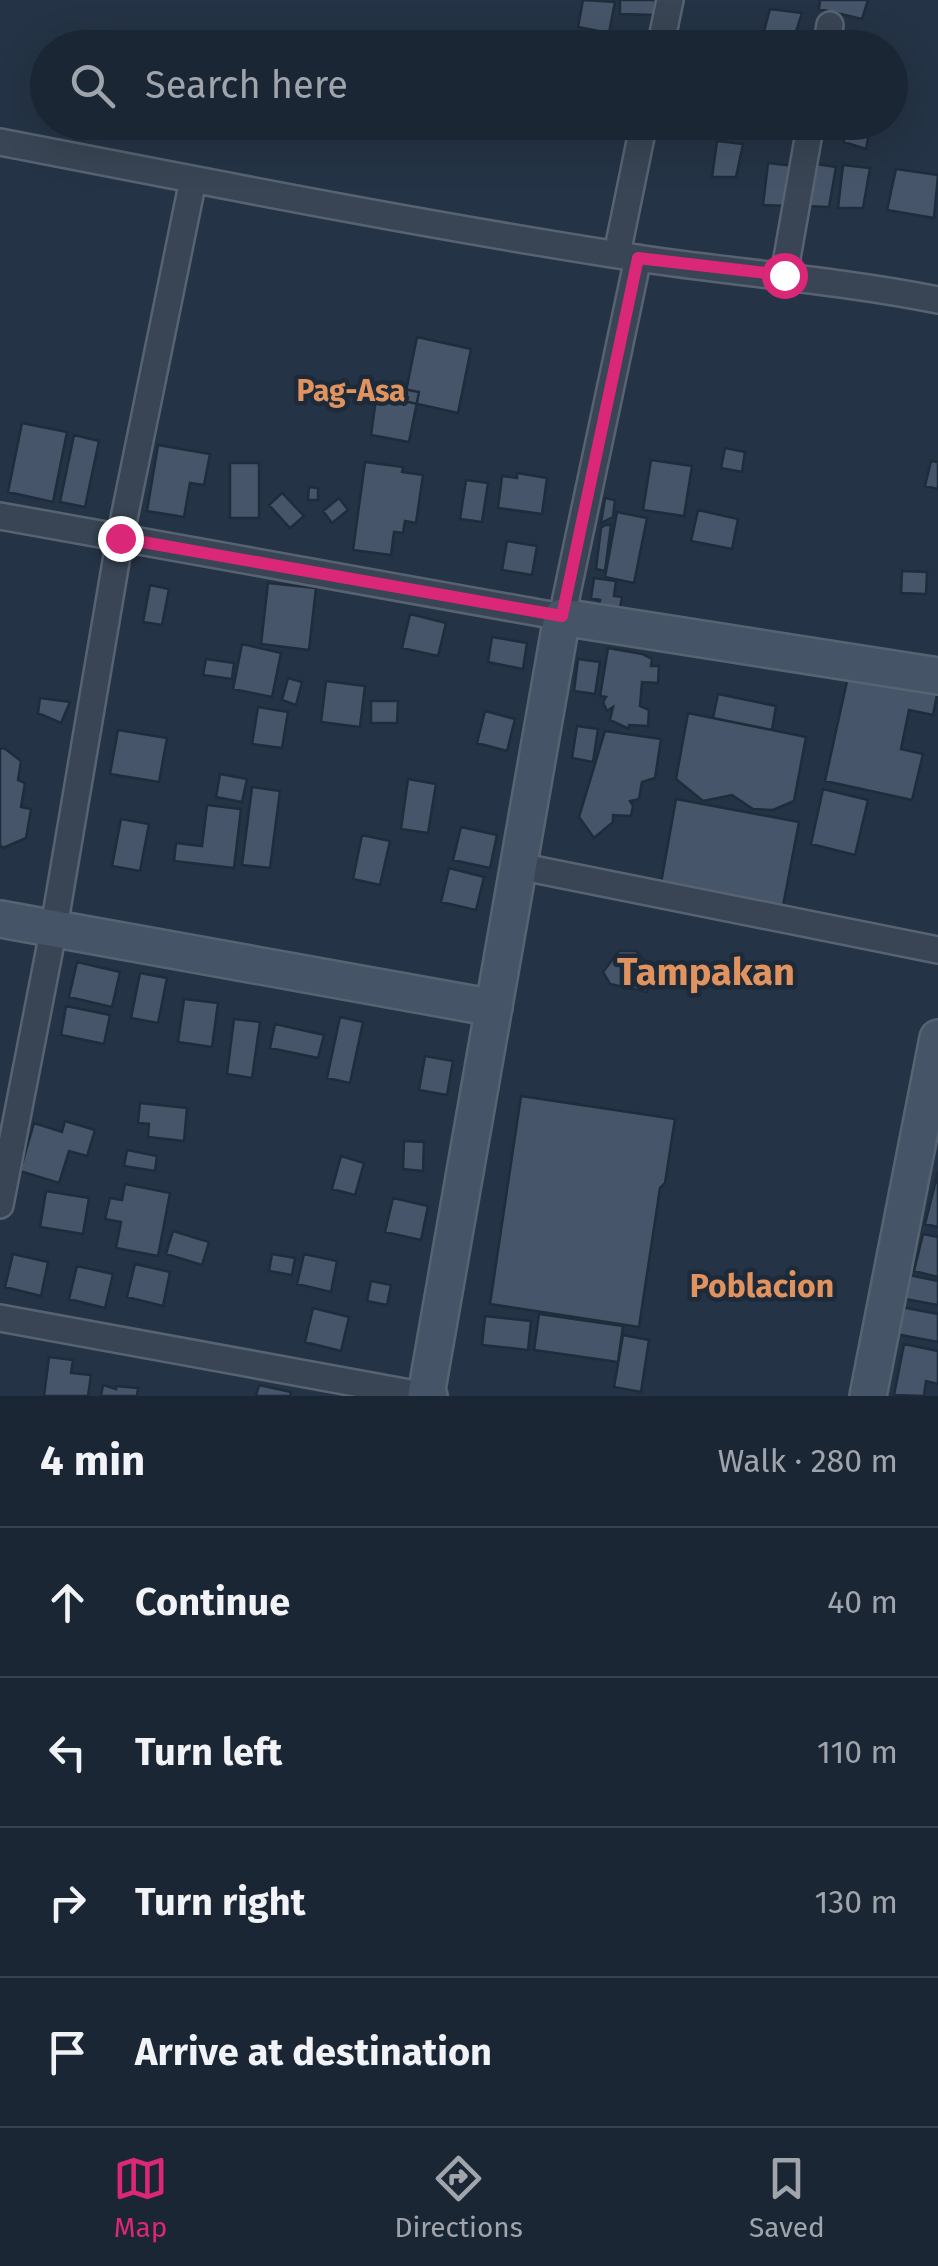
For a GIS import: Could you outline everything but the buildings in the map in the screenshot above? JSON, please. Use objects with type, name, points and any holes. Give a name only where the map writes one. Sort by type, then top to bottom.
[{"type":"main road","points":[[427,1396],[562,616],[938,676]]},
{"type":"main road","points":[[0,919],[494,1008]]},
{"type":"main road","points":[[868,1396],[938,1038]]},
{"type":"street","points":[[664,30],[670,0]]},
{"type":"street","points":[[0,516],[562,616],[627,256],[642,140]]},
{"type":"street","points":[[784,275],[807,140]]},
{"type":"street","points":[[0,142],[627,256],[852,283],[938,300]]},
{"type":"street","points":[[0,1204],[54,927],[120,538],[193,180]]},
{"type":"street","points":[[518,866],[938,950]]},
{"type":"street","points":[[0,1318],[427,1396]]},
{"type":"district","name":"Pag-Asa","points":[[351,391]]},
{"type":"district","name":"Tampakan","points":[[706,972]]},
{"type":"district","name":"Poblacion","points":[[762,1286]]},
{"type":"route","points":[[120,538],[562,616],[638,258],[784,275]]}]
